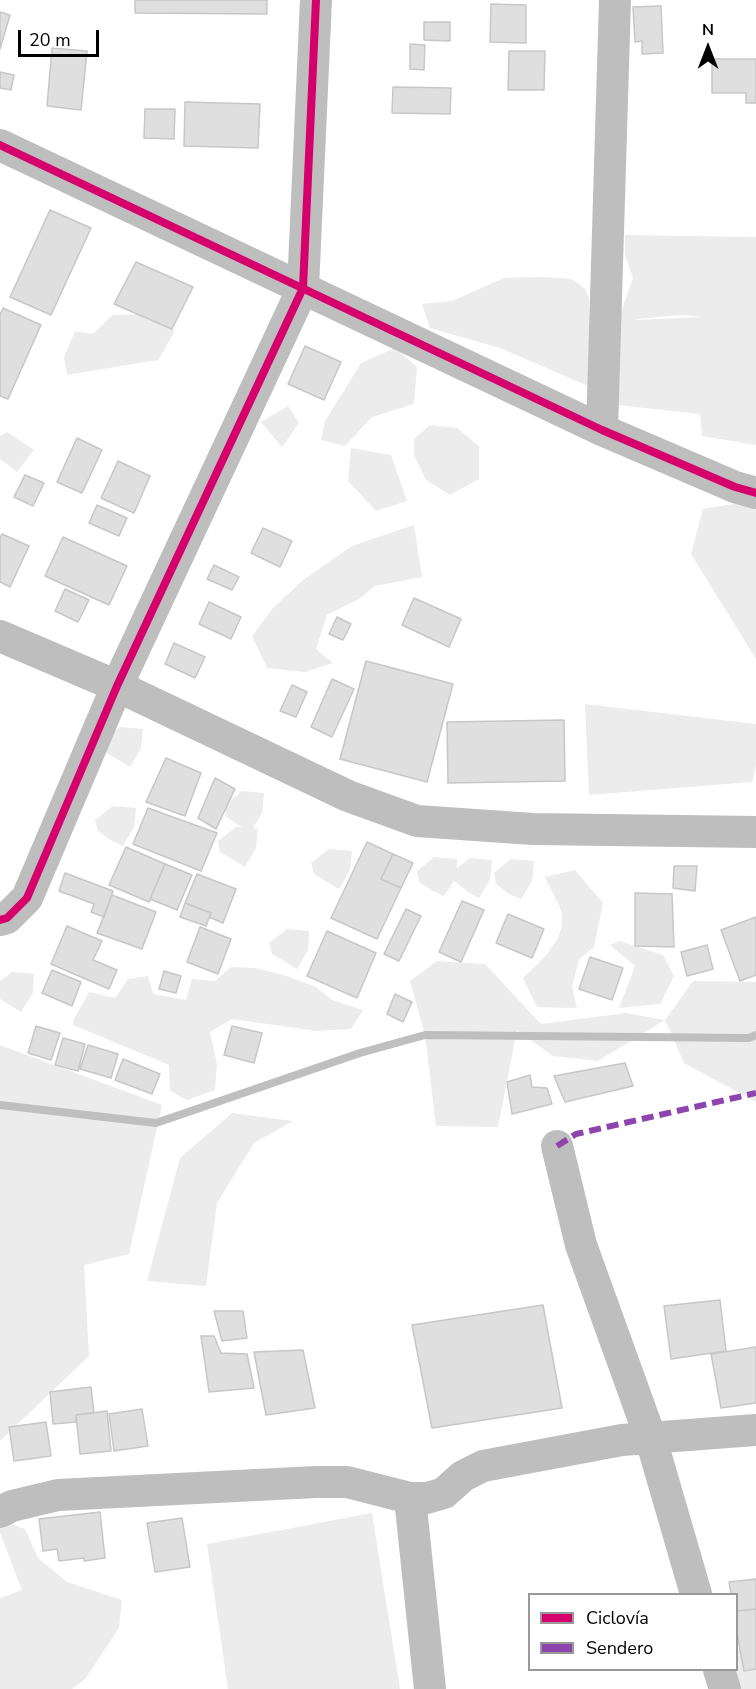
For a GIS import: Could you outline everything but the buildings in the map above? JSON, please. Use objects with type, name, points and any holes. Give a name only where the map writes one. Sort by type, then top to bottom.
[{"type":"street","points":[[0,920],[7,918],[27,898],[117,686],[303,288],[316,0]]},
{"type":"street","points":[[602,430],[615,0]]},
{"type":"street","points":[[0,145],[602,430],[735,487],[756,493]]},
{"type":"street","points":[[0,636],[117,686],[348,796],[417,820],[533,829],[756,832]]},
{"type":"street","points":[[557,1146],[581,1245],[651,1438],[696,1593]]},
{"type":"street","points":[[0,1512],[12,1506],[58,1495],[316,1482],[347,1482],[410,1498],[427,1498],[444,1493],[463,1476],[483,1466],[622,1440],[756,1430]]},
{"type":"street","points":[[410,1498],[430,1689]]},
{"type":"street","points":[[719,1671],[725,1689]]},
{"type":"shaded area","points":[[625,235],[756,237],[756,445],[702,436],[700,414],[617,405],[618,321],[633,278],[625,255]],"holes":[[[682,315],[701,317],[635,320]]]},
{"type":"shaded area","points":[[540,277],[574,280],[585,289],[589,298],[588,386],[500,348],[430,328],[422,304],[452,301],[504,278]]},
{"type":"shaded area","points":[[145,314],[175,331],[158,360],[67,375],[64,357],[75,331],[93,334],[112,315]]},
{"type":"shaded area","points":[[395,348],[417,367],[414,404],[372,417],[345,446],[321,440],[325,421],[361,363]]},
{"type":"shaded area","points":[[288,406],[299,423],[282,447],[261,422]]},
{"type":"shaded area","points":[[430,425],[457,428],[479,446],[479,479],[450,495],[426,480],[414,455],[414,439]]},
{"type":"shaded area","points":[[7,432],[34,450],[17,472],[0,459],[0,436]]},
{"type":"shaded area","points":[[351,448],[391,455],[407,501],[376,511],[348,481]]},
{"type":"shaded area","points":[[756,500],[756,659],[691,554],[703,509]]},
{"type":"shaded area","points":[[414,525],[422,577],[375,586],[359,599],[327,615],[316,649],[333,663],[305,672],[267,668],[252,636],[273,608],[303,580],[352,546]]},
{"type":"shaded area","points":[[585,704],[756,724],[756,765],[752,782],[589,795]]},
{"type":"shaded area","points":[[120,727],[143,729],[141,748],[130,767],[105,752],[102,741]]},
{"type":"shaded area","points":[[242,791],[264,793],[262,813],[253,828],[258,829],[256,848],[245,867],[220,852],[218,841],[236,827],[242,827],[226,817],[224,805]]},
{"type":"shaded area","points":[[113,806],[136,808],[134,827],[123,846],[98,831],[95,820]]},
{"type":"shaded area","points":[[329,849],[352,851],[350,870],[339,889],[314,874],[311,863]]},
{"type":"shaded area","points":[[434,857],[457,859],[457,868],[470,858],[492,860],[490,880],[479,898],[454,881],[444,896],[419,882],[417,871]]},
{"type":"shaded area","points":[[511,859],[534,861],[532,881],[521,899],[509,894],[496,884],[494,873]]},
{"type":"shaded area","points":[[575,870],[603,903],[594,947],[579,959],[572,987],[577,1008],[537,1007],[523,978],[550,951],[562,925],[560,908],[545,877]]},
{"type":"shaded area","points":[[287,929],[309,931],[308,950],[297,969],[272,954],[269,943]]},
{"type":"shaded area","points":[[620,941],[663,955],[674,976],[660,1004],[619,1008],[635,966],[610,945]]},
{"type":"shaded area","points":[[437,961],[485,964],[541,1024],[626,1013],[665,1020],[598,1061],[553,1056],[517,1030],[498,1127],[436,1126],[425,1035],[410,981]]},
{"type":"shaded area","points":[[231,967],[255,968],[284,975],[316,987],[332,1000],[363,1010],[351,1029],[317,1031],[232,1019],[210,1032],[217,1064],[215,1090],[187,1100],[170,1091],[169,1065],[73,1025],[89,992],[115,998],[128,979],[148,976],[153,994],[186,1000],[192,979],[215,981]]},
{"type":"shaded area","points":[[12,972],[34,974],[33,993],[21,1012],[0,999],[0,981]]},
{"type":"shaded area","points":[[693,981],[756,982],[756,1102],[684,1063],[665,1020]]},
{"type":"shaded area","points":[[0,1045],[162,1105],[129,1254],[84,1265],[89,1356],[0,1441]]},
{"type":"shaded area","points":[[232,1113],[293,1121],[254,1143],[217,1203],[206,1286],[147,1281],[180,1158]]},
{"type":"shaded area","points":[[372,1513],[400,1689],[228,1689],[207,1544]]},
{"type":"shaded area","points":[[0,1520],[25,1529],[38,1558],[67,1582],[122,1600],[119,1628],[85,1679],[72,1689],[0,1689],[0,1598],[22,1590],[0,1533]]},
{"type":"shaded area","points":[[756,1641],[756,1689],[716,1689],[720,1671],[738,1671],[738,1650]]},
{"type":"waterway","points":[[0,1105],[156,1123],[360,1053],[425,1035],[749,1038],[756,1035]]},
{"type":"marked path","points":[[557,1146],[576,1134],[756,1093]]},
{"type":"cycle path","points":[[0,920],[7,918],[27,898],[117,686],[303,288],[316,0]]},
{"type":"cycle path","points":[[0,145],[602,430],[735,487],[756,493]]}]
